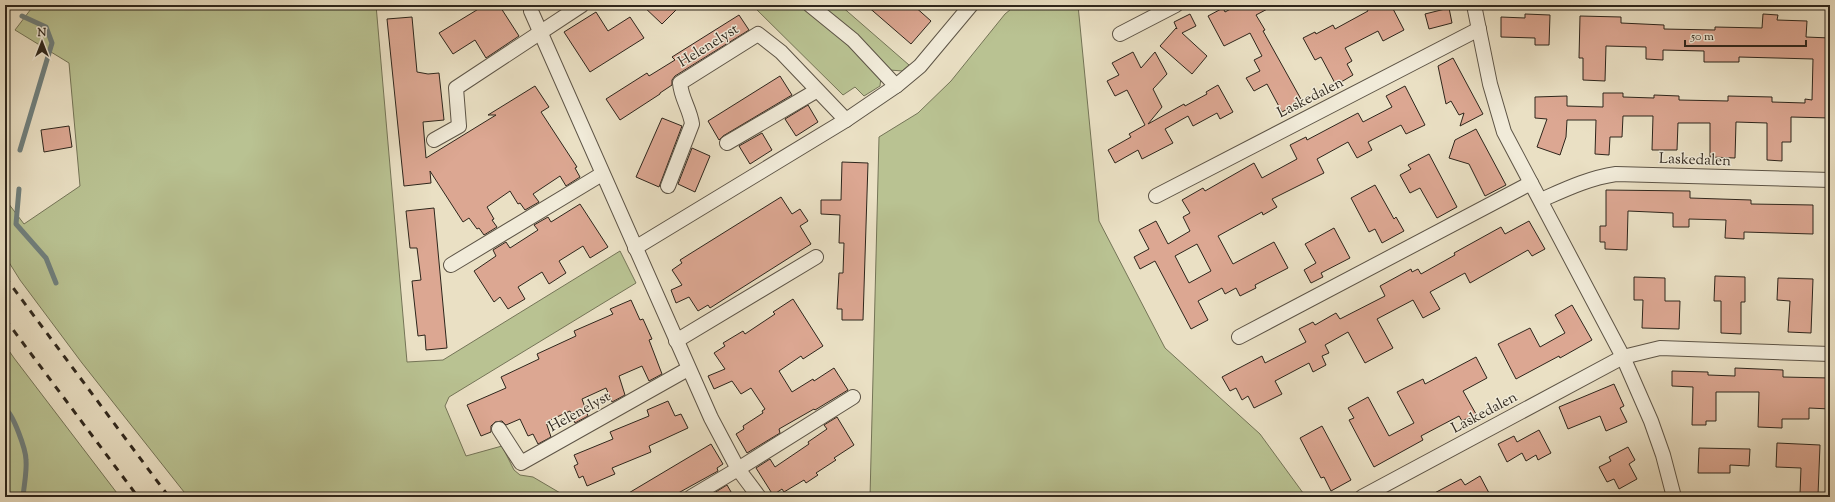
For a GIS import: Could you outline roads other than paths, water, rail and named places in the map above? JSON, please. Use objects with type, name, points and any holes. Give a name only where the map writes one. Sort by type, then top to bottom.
[{"type":"street","points":[[434,140],[458,126],[456,88],[582,5]]},
{"type":"street","points":[[810,5],[853,40],[896,86]]},
{"type":"street","points":[[1120,34],[1176,5]]},
{"type":"street","points":[[1474,5],[1490,84],[1504,132],[1623,357],[1651,420],[1663,455],[1674,497]]},
{"type":"street","points":[[635,248],[846,120],[896,86],[920,66],[965,7]]},
{"type":"street","points":[[531,11],[688,369],[711,418],[738,469],[759,497]]},
{"type":"street","name":"Laskedalen","points":[[1156,196],[1479,29]]},
{"type":"street","name":"Helenelyst","points":[[668,186],[692,124],[691,113],[680,93],[680,83],[758,34],[781,52],[846,120]]},
{"type":"street","points":[[727,143],[816,90]]},
{"type":"street","points":[[451,265],[602,174]]},
{"type":"street","name":"Laskedalen","points":[[1541,200],[1581,182],[1599,176],[1616,174],[1830,180]]},
{"type":"street","points":[[1239,337],[1531,183]]},
{"type":"street","points":[[676,342],[816,257]]},
{"type":"street","name":"Laskedalen","points":[[1362,497],[1623,357],[1660,348],[1830,354]]},
{"type":"street","name":"Helenelyst","points":[[499,430],[521,463],[688,369]]},
{"type":"street","points":[[691,497],[853,396]]},
{"type":"waterway","points":[[20,150],[52,43],[46,27],[22,16]]},
{"type":"waterway","points":[[19,189],[16,224],[46,258],[56,283]]},
{"type":"waterway","points":[[5,409],[12,417],[25,455],[26,469],[23,497]]},
{"type":"railway","points":[[5,277],[169,497]]},
{"type":"railway","points":[[5,319],[138,497]]}]
